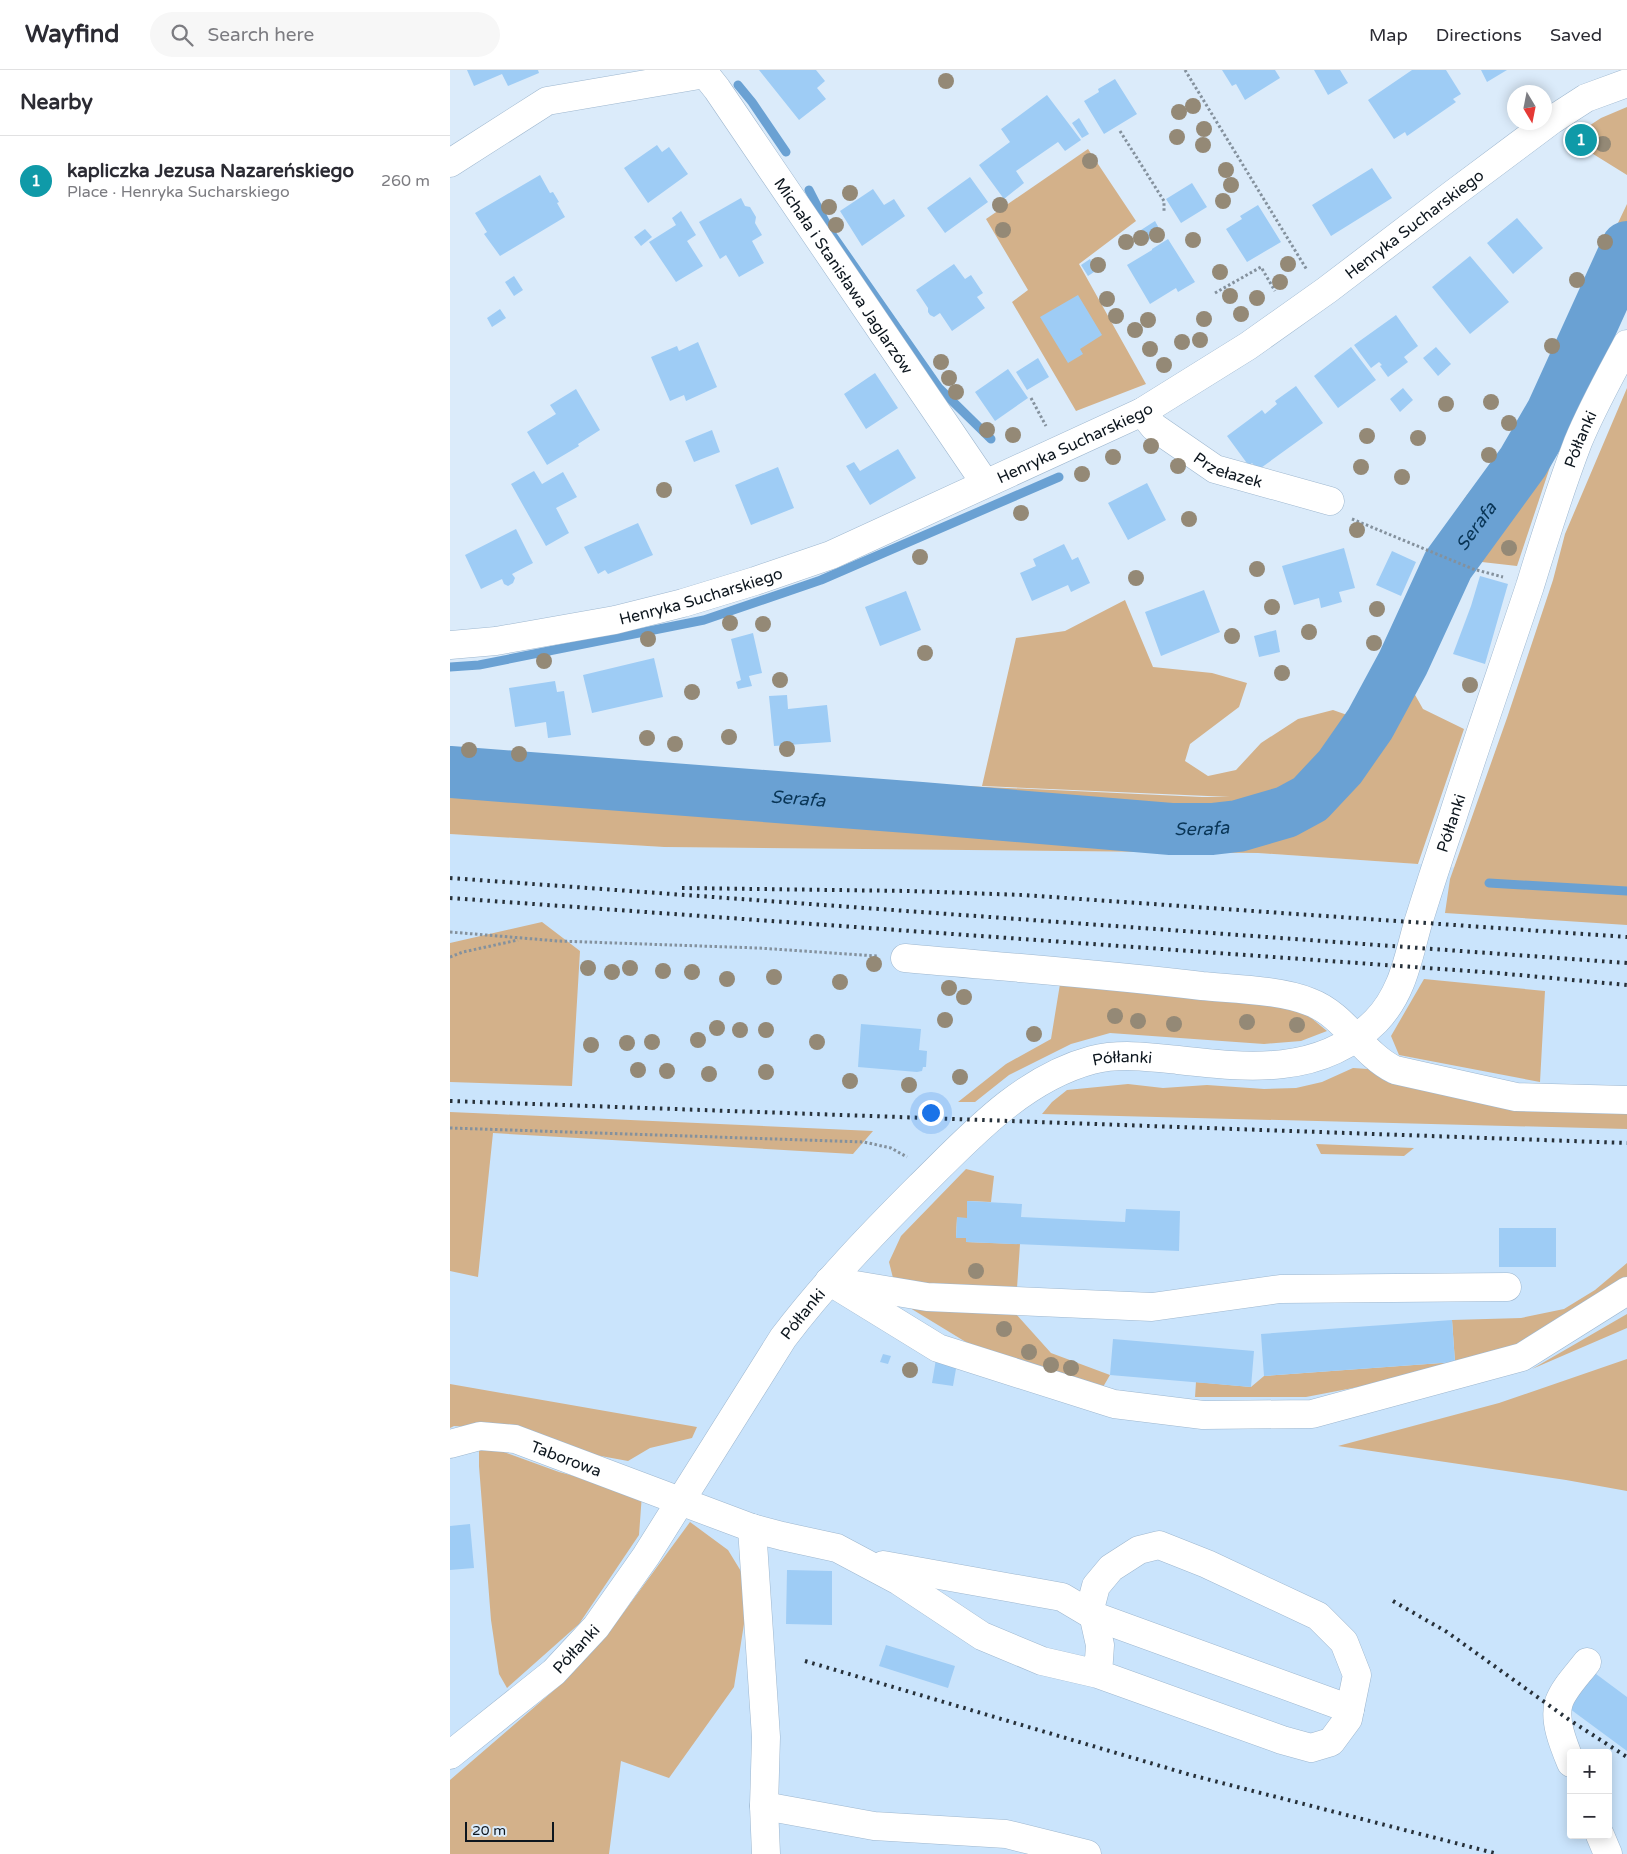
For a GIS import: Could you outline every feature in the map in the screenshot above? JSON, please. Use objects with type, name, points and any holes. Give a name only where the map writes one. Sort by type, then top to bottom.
[{"type":"street","points":[[450,163],[548,101],[703,72]]},
{"type":"street","name":"Michała i Stanisława Jaglarzów","points":[[703,72],[717,89],[985,483]]},
{"type":"street","name":"Henryka Sucharskiego","points":[[450,645],[496,641],[615,620],[683,603],[755,581],[831,555],[1142,412],[1248,346],[1327,290],[1552,120],[1586,98],[1627,83]]},
{"type":"street","name":"Półłanki","points":[[450,1755],[554,1672],[575,1651],[613,1605],[681,1502],[783,1338],[850,1257],[934,1172],[1003,1108],[1049,1078],[1080,1064],[1097,1059],[1131,1056],[1227,1066],[1273,1066],[1324,1055],[1355,1038],[1380,1018],[1395,996],[1403,979],[1426,898],[1549,522],[1579,439],[1627,344]]},
{"type":"street","name":"Przełazek","points":[[1142,412],[1154,427],[1215,469],[1330,502]]},
{"type":"street","points":[[905,958],[1142,978],[1285,995],[1310,1001],[1320,1006],[1343,1025],[1384,1065],[1395,1070],[1498,1094],[1535,1098],[1627,1100]]},
{"type":"street","points":[[830,1281],[927,1297],[1152,1307],[1280,1289],[1507,1287]]},
{"type":"street","points":[[830,1281],[938,1348],[1114,1404],[1203,1415],[1312,1414],[1522,1357],[1627,1291]]},
{"type":"street","name":"Taborowa","points":[[450,1444],[480,1436],[515,1439],[752,1528],[837,1548],[899,1581],[982,1636],[1042,1661],[1098,1674],[1282,1740],[1311,1748],[1331,1742],[1348,1718],[1357,1676],[1344,1642],[1318,1616],[1207,1564],[1159,1545],[1139,1550],[1111,1568],[1096,1586],[1091,1605],[1100,1646],[1098,1674]]},
{"type":"street","points":[[752,1528],[766,1737],[764,1806],[766,1854]]},
{"type":"street","points":[[862,1561],[1062,1597],[1094,1616],[1350,1709]]},
{"type":"street","points":[[1567,1754],[1558,1720],[1559,1702],[1587,1662]]},
{"type":"street","points":[[764,1806],[874,1826],[1006,1834],[1086,1854]]},
{"type":"street","points":[[1602,1839],[1608,1854]]},
{"type":"path","points":[[1185,70],[1312,277]]},
{"type":"path","points":[[1120,131],[1164,201],[1164,213]]},
{"type":"path","points":[[1215,293],[1261,267],[1278,297]]},
{"type":"path","points":[[1031,398],[1045,424]]},
{"type":"path","points":[[1330,502],[1351,518],[1473,569],[1506,578]]},
{"type":"path","points":[[450,932],[524,939],[758,948],[905,958]]},
{"type":"path","points":[[450,958],[463,952],[524,939]]},
{"type":"path","points":[[450,1128],[864,1142],[891,1148],[934,1172]]},
{"type":"shaded area","points":[[1627,107],[1627,175],[1569,139],[1601,118]]},
{"type":"shaded area","points":[[1088,149],[1136,221],[1079,264],[1146,384],[1076,411],[1012,302],[1028,290],[986,219]]},
{"type":"shaded area","points":[[1627,204],[1627,304],[1559,440],[1517,566],[1473,561],[1458,583],[1410,686],[1423,709],[1464,729],[1418,864],[1258,853],[664,847],[450,834],[450,762],[1202,797],[1230,797],[982,786],[1016,638],[1065,631],[1125,600],[1153,667],[1212,673],[1247,683],[1239,707],[1190,744],[1185,761],[1208,776],[1236,770],[1261,743],[1298,719],[1333,710],[1350,716],[1430,551],[1467,495],[1513,441]]},
{"type":"shaded area","points":[[1627,388],[1627,925],[1445,913],[1450,879],[1553,580],[1565,534]]},
{"type":"shaded area","points":[[450,834],[664,847],[1258,853],[1418,864],[1627,884],[1627,1854],[450,1854]]},
{"type":"shaded area","points":[[542,922],[580,951],[572,1086],[450,1082],[450,943]]},
{"type":"shaded area","points":[[1424,979],[1545,991],[1540,1082],[1399,1055],[1391,1036]]},
{"type":"shaded area","points":[[1060,984],[1298,1007],[1327,1031],[1301,1041],[1264,1044],[1110,1033],[1071,1044],[1009,1075],[975,1102],[958,1102],[1006,1064],[1051,1039]]},
{"type":"shaded area","points":[[1353,1068],[1368,1069],[1395,1082],[1627,1112],[1627,1129],[1042,1114],[1052,1102],[1067,1090],[1128,1084],[1163,1088],[1207,1085],[1264,1089],[1296,1088],[1322,1082]]},
{"type":"shaded area","points":[[450,1112],[873,1131],[853,1154],[493,1133],[478,1277],[450,1271]]},
{"type":"shaded area","points":[[1316,1144],[1414,1148],[1404,1156],[1321,1154]]},
{"type":"shaded area","points":[[966,1169],[994,1176],[991,1202],[968,1201],[967,1218],[957,1218],[956,1237],[966,1238],[966,1242],[1020,1244],[1017,1288],[960,1290],[893,1278],[889,1262],[901,1236]]},
{"type":"shaded area","points":[[1627,1263],[1627,1279],[1524,1346],[1457,1368],[1306,1397],[1195,1397],[1196,1382],[1251,1387],[1264,1376],[1455,1362],[1452,1320],[1521,1318],[1564,1309],[1595,1290]]},
{"type":"shaded area","points":[[910,1308],[977,1309],[1015,1313],[1051,1353],[1110,1375],[1103,1387],[979,1350]]},
{"type":"shaded area","points":[[1627,1314],[1627,1328],[1532,1369]]},
{"type":"shaded area","points":[[1627,1359],[1627,1491],[1338,1446],[1499,1403]]},
{"type":"shaded area","points":[[450,1384],[697,1427],[692,1438],[650,1448],[628,1461],[579,1452],[470,1427],[454,1426],[450,1428]]},
{"type":"shaded area","points":[[479,1443],[559,1472],[642,1494],[639,1535],[579,1624],[507,1688],[499,1674],[491,1620],[479,1466]]},
{"type":"shaded area","points":[[690,1522],[728,1550],[750,1586],[734,1687],[669,1778],[621,1761],[609,1854],[450,1854],[450,1780],[560,1685],[621,1616]]},
{"type":"building","points":[[467,70],[538,70],[539,73],[508,86],[502,74],[474,86]]},
{"type":"building","points":[[759,70],[816,70],[825,81],[817,88],[826,99],[799,120]]},
{"type":"building","points":[[1222,70],[1275,70],[1280,78],[1245,100],[1236,84],[1232,86]]},
{"type":"building","points":[[1314,70],[1340,70],[1348,83],[1328,95]]},
{"type":"building","points":[[1412,70],[1446,70],[1461,94],[1453,99],[1456,102],[1407,136],[1405,132],[1394,139],[1368,100]]},
{"type":"building","points":[[1481,70],[1507,70],[1487,82]]},
{"type":"building","points":[[1115,79],[1137,114],[1104,134],[1084,101],[1099,92],[1098,89]]},
{"type":"building","points":[[1047,95],[1081,140],[1065,151],[1058,142],[1016,171],[1024,183],[1004,199],[979,165],[1010,142],[1001,129]]},
{"type":"building","points":[[1079,118],[1089,134],[1082,138],[1072,123]]},
{"type":"building","points":[[657,145],[662,152],[669,147],[688,174],[648,203],[624,168]]},
{"type":"building","points":[[1372,168],[1392,198],[1331,236],[1312,205]]},
{"type":"building","points":[[540,175],[550,193],[553,192],[559,202],[557,203],[565,217],[500,256],[484,234],[487,232],[475,213]]},
{"type":"building","points":[[970,177],[988,202],[945,233],[927,208]]},
{"type":"building","points":[[1192,183],[1207,207],[1181,223],[1166,199]]},
{"type":"building","points":[[873,189],[884,205],[894,199],[905,216],[862,246],[840,211]]},
{"type":"building","points":[[741,198],[745,206],[750,207],[756,217],[755,223],[762,235],[752,241],[764,263],[739,277],[726,255],[720,259],[699,222]]},
{"type":"building","points":[[1258,205],[1281,242],[1247,262],[1226,229],[1242,219],[1240,216]]},
{"type":"building","points":[[681,211],[696,235],[687,241],[703,266],[676,282],[649,242],[676,225],[672,218]]},
{"type":"building","points":[[1517,218],[1543,248],[1513,274],[1487,243]]},
{"type":"building","points":[[1155,221],[1161,232],[1147,241],[1141,230]]},
{"type":"building","points":[[645,229],[652,237],[641,246],[634,237]]},
{"type":"building","points":[[1168,239],[1195,282],[1178,292],[1176,288],[1150,304],[1127,265]]},
{"type":"building","points":[[1470,256],[1509,302],[1470,334],[1432,287]]},
{"type":"building","points":[[1090,259],[1097,270],[1088,276],[1081,265]]},
{"type":"building","points":[[954,264],[965,279],[971,275],[983,293],[977,297],[985,308],[952,331],[940,313],[934,317],[930,315],[928,308],[916,290]]},
{"type":"building","points":[[514,276],[523,290],[514,296],[505,282]]},
{"type":"building","points":[[1078,295],[1102,335],[1080,349],[1083,354],[1068,363],[1040,317]]},
{"type":"building","points":[[500,309],[506,318],[492,327],[487,318]]},
{"type":"building","points":[[1396,315],[1418,346],[1404,357],[1408,362],[1388,377],[1379,362],[1371,368],[1354,345]]},
{"type":"building","points":[[698,342],[717,387],[686,401],[684,395],[670,401],[651,357],[677,346],[679,351]]},
{"type":"building","points":[[1351,347],[1376,380],[1338,408],[1314,376]]},
{"type":"building","points":[[1436,347],[1451,364],[1438,376],[1423,358]]},
{"type":"building","points":[[1038,358],[1049,377],[1027,390],[1016,372]]},
{"type":"building","points":[[1008,369],[1028,398],[995,421],[975,392]]},
{"type":"building","points":[[875,373],[898,408],[866,429],[844,394]]},
{"type":"building","points":[[1296,386],[1323,423],[1258,470],[1252,463],[1249,466],[1227,436],[1262,410],[1265,414],[1277,404],[1275,401]]},
{"type":"building","points":[[1403,388],[1413,400],[1400,412],[1390,399]]},
{"type":"building","points":[[576,389],[600,430],[578,444],[579,446],[547,465],[527,432],[556,414],[550,405]]},
{"type":"building","points":[[712,430],[720,452],[694,462],[685,441]]},
{"type":"building","points":[[898,449],[916,478],[870,505],[846,466],[854,462],[860,471]]},
{"type":"building","points":[[778,467],[794,508],[751,525],[735,485]]},
{"type":"building","points":[[534,471],[542,484],[563,472],[577,497],[556,508],[569,533],[546,546],[511,484]]},
{"type":"building","points":[[1147,483],[1166,520],[1128,540],[1108,503]]},
{"type":"building","points":[[638,523],[653,555],[608,574],[605,570],[598,574],[584,547]]},
{"type":"building","points":[[516,529],[533,563],[512,574],[515,578],[513,583],[508,586],[504,584],[502,579],[481,589],[465,555]]},
{"type":"building","points":[[1064,544],[1072,560],[1078,557],[1090,583],[1071,592],[1068,585],[1032,601],[1020,573],[1036,566],[1033,559]]},
{"type":"building","points":[[1344,548],[1355,588],[1339,592],[1342,602],[1321,608],[1319,598],[1294,605],[1282,566]]},
{"type":"building","points":[[1392,551],[1416,562],[1401,596],[1376,585]]},
{"type":"building","points":[[1480,576],[1508,584],[1485,664],[1453,654]]},
{"type":"building","points":[[1204,590],[1220,632],[1161,656],[1145,612]]},
{"type":"building","points":[[906,591],[921,630],[880,646],[865,607]]},
{"type":"building","points":[[1276,630],[1280,652],[1259,657],[1254,636]]},
{"type":"building","points":[[753,633],[762,673],[749,676],[752,686],[738,689],[736,682],[741,680],[731,639]]},
{"type":"building","points":[[654,658],[663,697],[592,713],[583,675]]},
{"type":"building","points":[[555,681],[557,692],[564,691],[571,735],[548,738],[546,722],[515,727],[509,688]]},
{"type":"building","points":[[787,695],[788,709],[827,705],[831,742],[774,746],[769,696]]},
{"type":"building","points":[[861,1024],[921,1029],[919,1050],[927,1051],[926,1067],[923,1067],[922,1071],[917,1072],[858,1067]]},
{"type":"building","points":[[967,1201],[1022,1204],[1021,1217],[1125,1222],[1126,1209],[1180,1211],[1179,1251],[966,1242],[966,1238],[956,1238],[957,1217],[967,1218]]},
{"type":"building","points":[[1499,1228],[1556,1228],[1556,1267],[1499,1267]]},
{"type":"building","points":[[1452,1320],[1455,1362],[1264,1376],[1261,1334]]},
{"type":"building","points":[[1113,1339],[1254,1351],[1251,1387],[1110,1375]]},
{"type":"building","points":[[883,1354],[891,1356],[888,1364],[880,1362]]},
{"type":"building","points":[[936,1359],[957,1363],[953,1386],[932,1383]]},
{"type":"building","points":[[470,1524],[474,1568],[450,1570],[450,1526]]},
{"type":"building","points":[[787,1570],[832,1571],[832,1625],[786,1624]]},
{"type":"building","points":[[886,1645],[955,1666],[948,1688],[879,1666]]},
{"type":"building","points":[[1592,1671],[1627,1697],[1627,1751],[1566,1706]]},
{"type":"waterway","points":[[738,85],[786,152]]},
{"type":"waterway","points":[[809,190],[831,233],[939,388],[991,439]]},
{"type":"waterway","name":"Serafa","points":[[450,772],[1171,829],[1212,829],[1238,826],[1286,812],[1310,799],[1340,767],[1370,724],[1403,663],[1448,565],[1523,462],[1552,412],[1627,247]]},
{"type":"waterway","points":[[450,667],[479,665],[704,620],[821,580],[1059,477]]},
{"type":"waterway","points":[[1489,883],[1627,891]]},
{"type":"railway","points":[[450,878],[1627,963]]},
{"type":"railway","points":[[682,888],[909,891],[1023,895],[1627,937]]},
{"type":"railway","points":[[450,898],[1497,973],[1627,985]]},
{"type":"railway","points":[[450,1101],[1627,1143]]},
{"type":"railway","points":[[1393,1601],[1447,1632],[1568,1719],[1627,1757]]},
{"type":"railway","points":[[805,1661],[1191,1775],[1498,1854]]},
{"type":"place","name":"kapliczka Jezusa Nazareńskiego","points":[[1581,140]]}]
